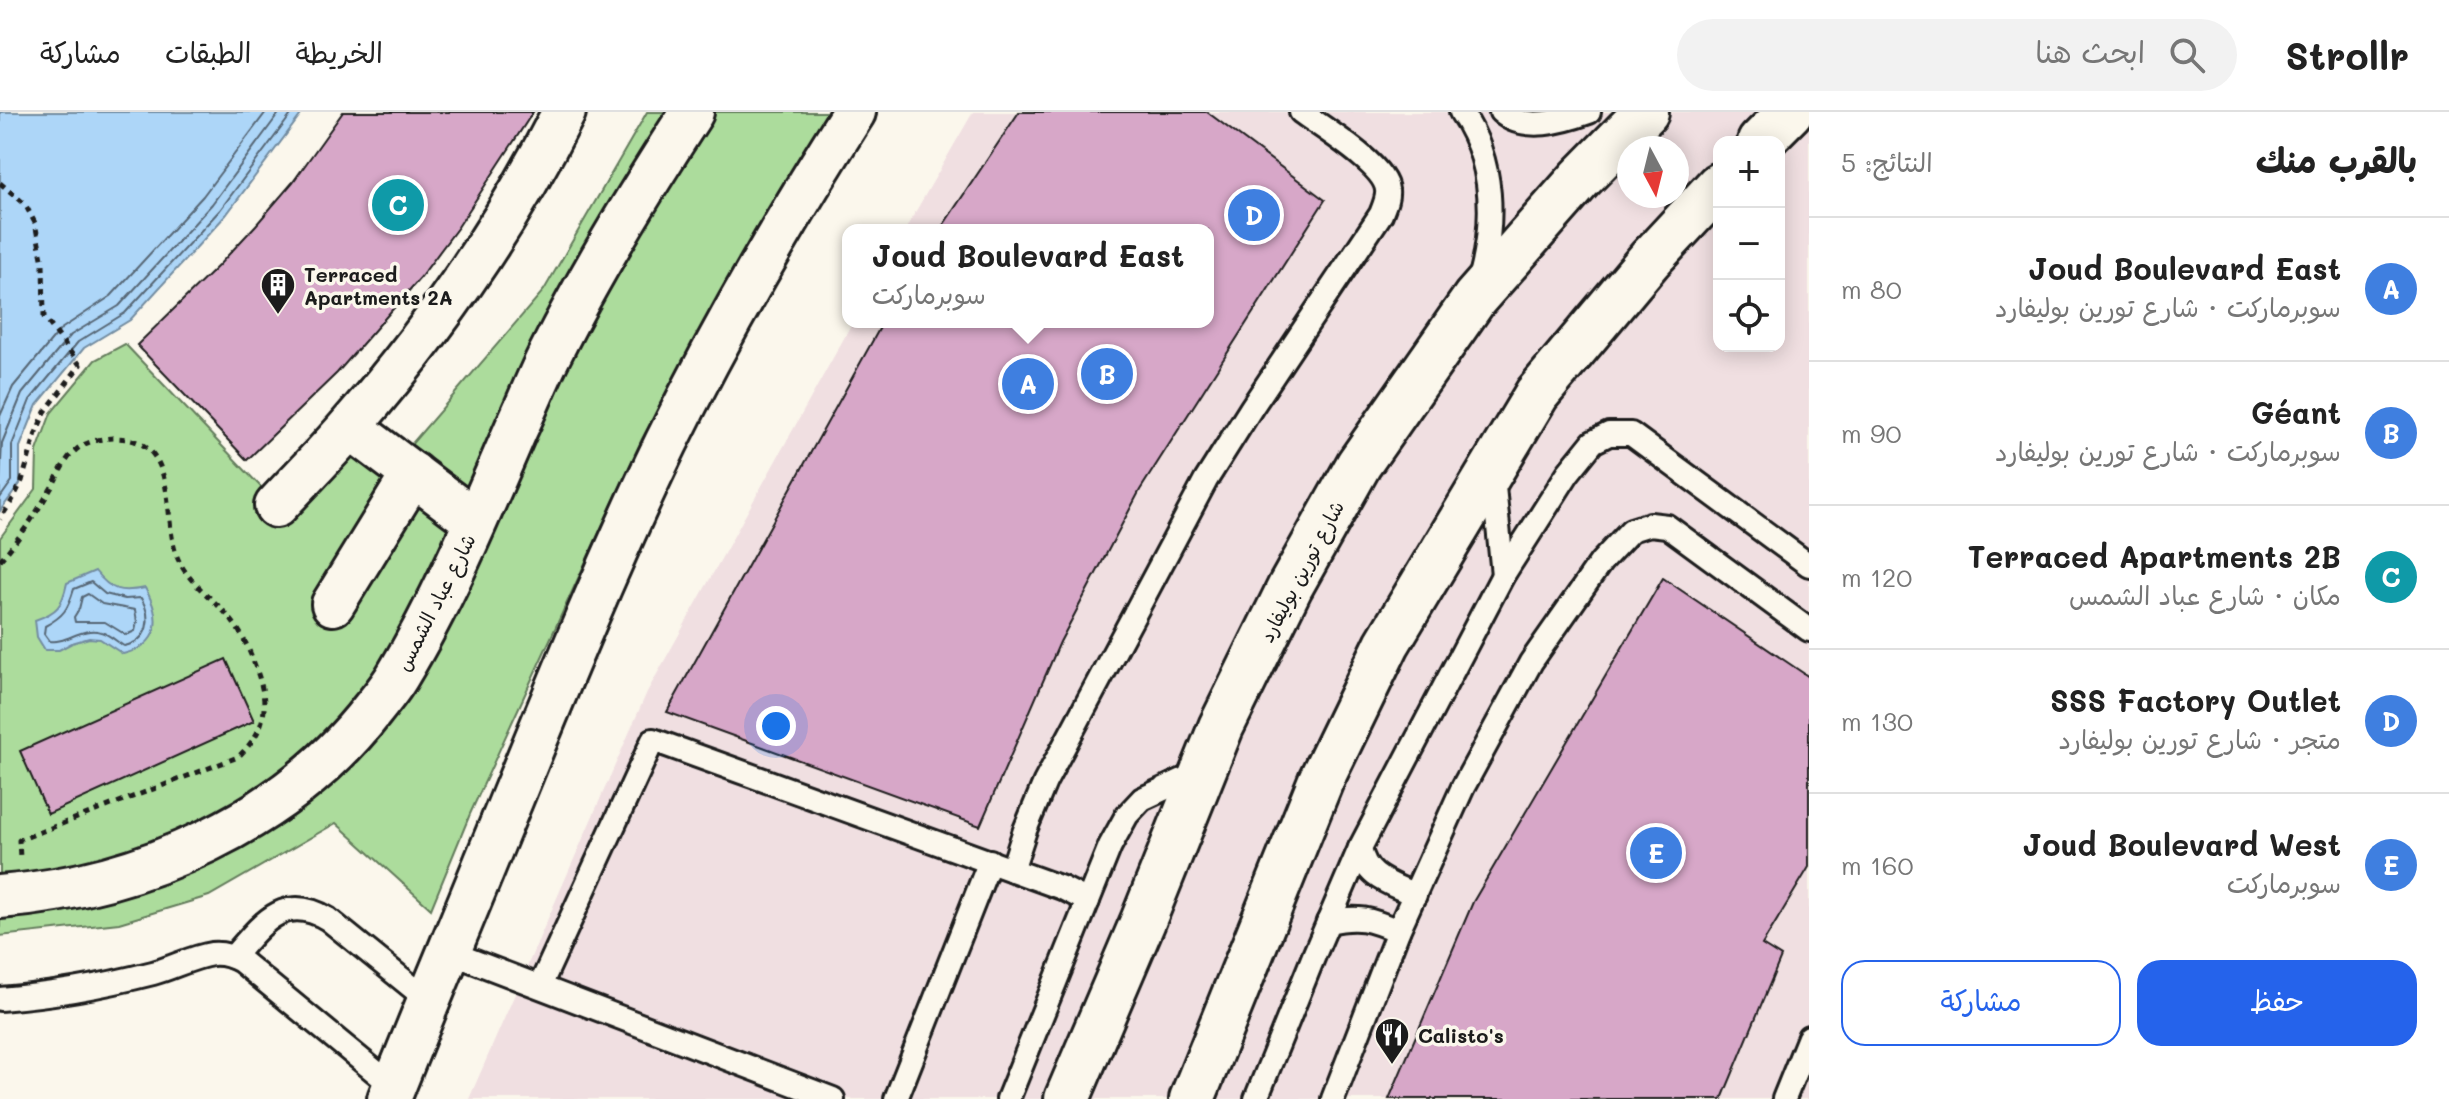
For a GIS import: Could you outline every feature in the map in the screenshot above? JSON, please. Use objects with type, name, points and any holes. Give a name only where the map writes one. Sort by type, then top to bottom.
[{"type":"main road","name":"شارع تورين بوليفارد","points":[[1067,1099],[1221,727],[1290,587],[1359,464],[1475,298],[1580,179],[1646,112]]},
{"type":"main road","points":[[1766,136],[1790,112]]},
{"type":"main road","points":[[1192,1099],[1327,766],[1387,644],[1537,394],[1650,259],[1713,191]]},
{"type":"street","points":[[276,506],[350,427],[422,339],[487,247],[545,151],[564,112]]},
{"type":"street","name":"شارع عباد الشمس","points":[[11,896],[111,878],[198,846],[281,797],[320,766],[356,731],[397,678],[429,620],[550,352],[692,112]]},
{"type":"street","points":[[391,1093],[589,613],[667,441],[740,302],[854,112]]},
{"type":"street","points":[[350,427],[475,521]]},
{"type":"street","points":[[333,604],[413,474]]},
{"type":"lane","points":[[1012,870],[1045,782],[1206,480],[1381,214],[1387,199],[1385,180],[1376,167],[1301,112]]},
{"type":"lane","points":[[1461,112],[1481,151],[1489,187],[1491,223],[1486,258],[1475,298]]},
{"type":"lane","points":[[1501,112],[1528,123],[1547,123],[1589,112]]},
{"type":"lane","points":[[1256,1099],[1360,848],[1503,575],[1568,473],[1593,442],[1609,434],[1631,434],[1809,565]]},
{"type":"lane","points":[[1492,469],[1503,575]]},
{"type":"lane","points":[[1333,1099],[1398,931],[1463,787],[1531,662],[1601,562],[1631,530],[1650,524],[1667,526],[1809,630]]},
{"type":"lane","points":[[540,986],[653,740],[990,861],[1088,901]]},
{"type":"lane","points":[[1008,1099],[1110,846],[1127,815],[1142,799],[1204,769]]},
{"type":"lane","points":[[1360,848],[1362,860],[1372,874],[1415,895]]},
{"type":"lane","points":[[896,1099],[990,861]]},
{"type":"lane","points":[[233,957],[271,917],[286,910],[316,912],[429,1001]]},
{"type":"lane","points":[[1328,922],[1358,917],[1371,919],[1398,931]]},
{"type":"lane","points":[[449,952],[833,1099]]},
{"type":"lane","points":[[0,999],[44,996],[104,986],[210,954],[233,957],[391,1093]]},
{"type":"lane","points":[[1784,1099],[1809,1037]]},
{"type":"path","points":[[0,183],[25,204],[35,223],[43,263],[44,317],[80,365],[45,412],[22,481],[0,519]]},
{"type":"path","points":[[0,560],[52,487],[64,462],[78,448],[106,438],[135,442],[147,449],[163,470],[167,483],[172,544],[178,560],[187,575],[229,617],[248,647],[263,684],[265,700],[259,732],[238,757],[19,840],[11,896]]},
{"type":"shaded area","points":[[973,112],[1809,112],[1809,1099],[469,1099],[647,692],[850,328],[1214,328],[1214,224],[908,224]]},
{"type":"green space","points":[[647,112],[686,112],[472,503],[409,447],[544,290]]},
{"type":"green space","points":[[711,112],[830,112],[642,439],[470,814],[431,909],[336,823],[209,896],[119,923],[0,936],[0,904],[136,880],[352,755],[566,359]]},
{"type":"green space","points":[[125,344],[280,507],[361,433],[462,524],[336,740],[238,811],[130,859],[0,882],[0,538],[36,489],[37,451],[51,413],[95,360]]},
{"type":"water","points":[[0,112],[303,112],[226,215],[130,320],[84,348],[37,405],[20,447],[20,484],[0,511]]},
{"type":"water","points":[[95,571],[117,589],[145,588],[156,620],[151,637],[136,650],[123,654],[100,639],[89,638],[59,650],[45,650],[37,637],[35,620],[58,607],[67,583]]},
{"type":"building","name":"Terraced Apartments 2A","points":[[343,112],[533,112],[458,227],[420,278],[337,373],[247,460],[137,345],[256,225],[293,182]]},
{"type":"building","points":[[1019,112],[1207,112],[1325,200],[1140,490],[1060,642],[980,826],[667,712],[880,328],[1214,328],[1214,224],[944,224]]},
{"type":"building","points":[[1663,578],[1809,677],[1809,867],[1762,945],[1781,957],[1722,1099],[1389,1099],[1473,902]]},
{"type":"building","points":[[226,659],[254,721],[48,814],[20,751]]},
{"type":"place","name":"Terraced Apartments 2B","points":[[398,205]]},
{"type":"place","name":"SSS Factory Outlet","points":[[1254,215]]},
{"type":"place","name":"Terraced Apartments 2A","points":[[278,316]]},
{"type":"place","name":"Géant","points":[[1107,374]]},
{"type":"place","name":"Joud Boulevard East","points":[[1028,384]]},
{"type":"place","name":"Joud Boulevard West","points":[[1656,853]]},
{"type":"place","name":"Calisto's","points":[[1392,1066]]}]
